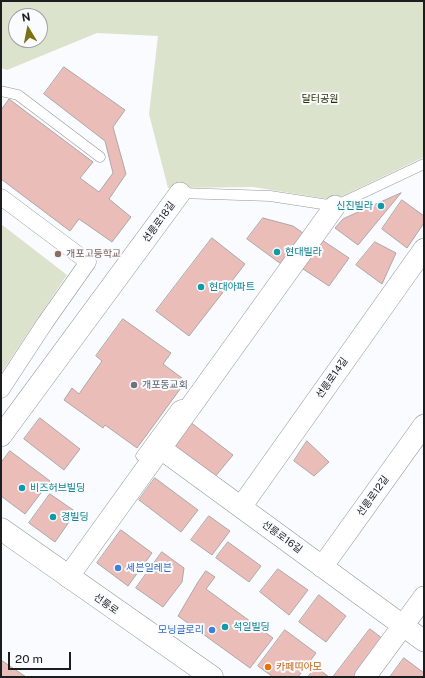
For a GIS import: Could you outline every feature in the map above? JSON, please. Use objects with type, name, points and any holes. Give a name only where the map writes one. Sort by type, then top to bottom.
[{"type":"street","name":"선릉로18길","points":[[1,436],[180,193]]},
{"type":"street","points":[[1,197],[88,262],[45,323],[1,390]]},
{"type":"street","points":[[68,577],[335,206]]},
{"type":"street","name":"선릉로14길","points":[[241,507],[424,249]]},
{"type":"street","name":"선릉로12길","points":[[322,567],[424,425]]},
{"type":"street","name":"선릉로16길","points":[[160,448],[424,641]]},
{"type":"street","name":"선릉로","points":[[1,529],[212,677]]},
{"type":"street","points":[[365,677],[424,597]]},
{"type":"lane","points":[[1,91],[18,95],[100,157]]},
{"type":"lane","points":[[335,206],[424,164]]},
{"type":"lane","name":"선릉로18길","points":[[180,193],[270,196],[335,206]]},
{"type":"lane","points":[[141,456],[177,408],[181,405],[187,405],[190,407]]},
{"type":"green space","name":"달터공원","points":[[1,1],[424,1],[424,157],[334,200],[253,187],[168,188],[149,114],[158,36],[97,33],[7,70],[1,68]]},
{"type":"green space","points":[[1,224],[67,275],[1,373]]},
{"type":"building","points":[[64,67],[125,110],[113,127],[126,174],[109,199],[131,217],[112,242],[79,219],[70,231],[1,179],[1,110],[9,99],[93,162],[80,178],[99,192],[113,173],[105,141],[44,94]]},
{"type":"building","name":"신진빌라","points":[[401,193],[358,245],[335,228],[343,219]]},
{"type":"building","points":[[402,200],[424,216],[424,223],[407,248],[382,229]]},
{"type":"building","name":"현대빌라","points":[[263,218],[293,226],[303,233],[281,264],[247,239]]},
{"type":"building","name":"현대아파트","points":[[212,238],[245,264],[189,336],[156,311]]},
{"type":"building","points":[[319,238],[349,258],[329,286],[300,267]]},
{"type":"building","points":[[375,242],[396,253],[382,284],[356,265]]},
{"type":"building","name":"개포동교회","points":[[123,319],[171,353],[163,364],[186,381],[137,448],[105,425],[103,428],[64,400],[72,388],[79,394],[102,361],[96,356]]},
{"type":"building","points":[[40,418],[80,449],[64,470],[24,439]]},
{"type":"building","points":[[185,418],[233,455],[214,478],[169,443]]},
{"type":"building","points":[[307,441],[329,462],[314,476],[294,461]]},
{"type":"building","name":"비즈허브빌딩","points":[[10,451],[50,481],[25,514],[1,496],[1,463]]},
{"type":"building","points":[[155,478],[198,510],[181,532],[139,500]]},
{"type":"building","name":"경빌딩","points":[[50,494],[76,512],[55,542],[29,523]]},
{"type":"building","points":[[209,516],[230,531],[212,555],[191,540]]},
{"type":"building","points":[[121,530],[152,553],[128,586],[97,563]]},
{"type":"building","points":[[228,542],[261,566],[249,582],[216,558]]},
{"type":"building","points":[[162,552],[184,568],[182,582],[163,607],[136,588]]},
{"type":"building","points":[[278,569],[308,590],[289,615],[260,592]]},
{"type":"building","name":"석일빌딩","points":[[206,571],[215,577],[206,589],[273,638],[250,668],[178,616]]},
{"type":"building","points":[[319,595],[346,616],[326,642],[299,622]]},
{"type":"building","points":[[370,629],[387,642],[360,677],[333,677]]},
{"type":"building","points":[[285,630],[316,653],[298,677],[273,677],[258,666]]},
{"type":"building","points":[[404,658],[424,673],[424,677],[390,677]]},
{"type":"building","points":[[1,660],[26,677],[1,677]]},
{"type":"building","points":[[316,667],[329,677],[308,677]]},
{"type":"place","name":"신진빌라","points":[[381,206]]},
{"type":"place","name":"현대빌라","points":[[277,252]]},
{"type":"place","name":"개포고등학교","points":[[58,254]]},
{"type":"place","name":"현대아파트","points":[[201,287]]},
{"type":"place","name":"개포동교회","points":[[134,385]]},
{"type":"place","name":"비즈허브빌딩","points":[[22,488]]},
{"type":"place","name":"경빌딩","points":[[53,517]]},
{"type":"place","name":"세븐일레븐","points":[[118,568]]},
{"type":"place","name":"석일빌딩","points":[[225,627]]},
{"type":"place","name":"모닝글로리","points":[[212,630]]},
{"type":"place","name":"카페띠아모","points":[[268,667]]}]
